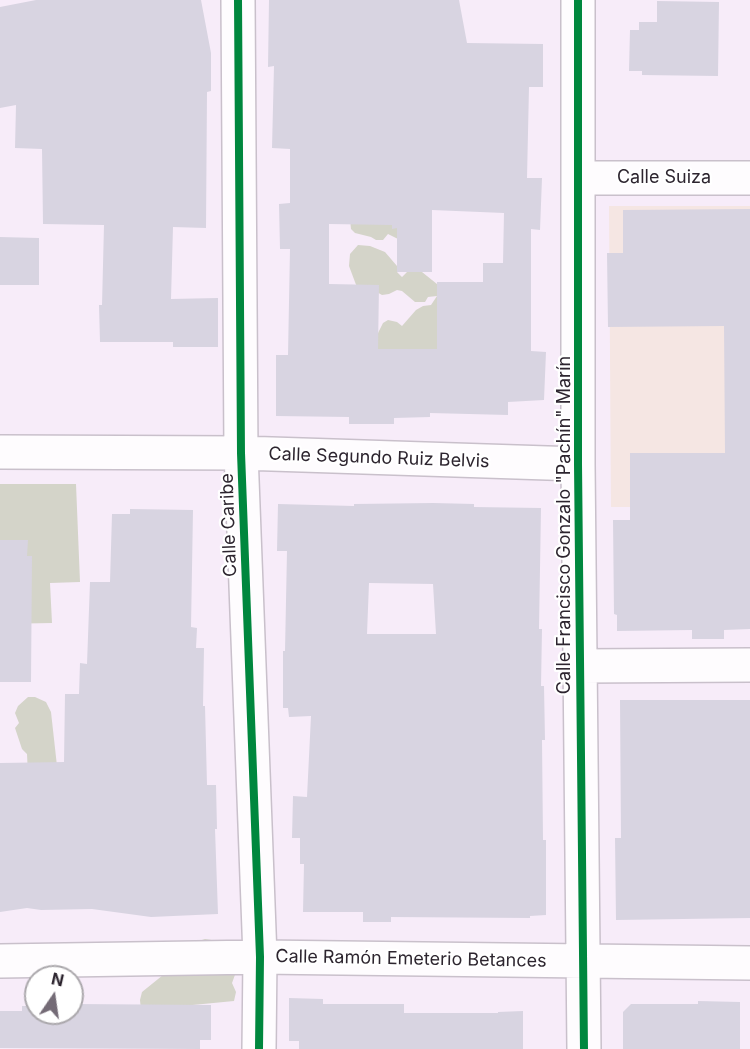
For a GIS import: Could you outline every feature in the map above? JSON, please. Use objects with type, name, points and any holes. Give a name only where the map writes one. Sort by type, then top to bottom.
[{"type":"street","name":"Calle Caribe","points":[[238,0],[241,453],[260,957],[259,1049]]},
{"type":"street","name":"Calle Francisco Gonzalo \"Pachín\" Marín","points":[[578,0],[578,464],[584,1049]]},
{"type":"street","name":"Calle Suiza","points":[[578,178],[750,178]]},
{"type":"street","name":"Calle Segundo Ruiz Belvis","points":[[0,452],[241,453],[578,464]]},
{"type":"street","points":[[580,666],[750,665]]},
{"type":"street","name":"Calle Ramón Emeterio Betances","points":[[0,961],[260,957],[750,963]]},
{"type":"shaded area","points":[[609,206],[750,206],[750,507],[611,507]]},
{"type":"shaded area","points":[[393,218],[392,228],[400,228],[400,240],[388,234],[383,240],[376,240],[355,233],[351,229],[350,219]]},
{"type":"shaded area","points":[[358,245],[370,246],[385,252],[397,266],[397,272],[402,277],[407,272],[422,272],[437,284],[455,340],[437,340],[437,351],[430,357],[427,349],[377,349],[378,333],[383,323],[388,320],[402,326],[416,310],[431,305],[437,296],[428,297],[425,302],[415,302],[402,291],[397,290],[382,295],[375,291],[358,290],[349,266],[350,254]]},
{"type":"shaded area","points":[[0,484],[76,484],[80,582],[50,583],[52,623],[0,624]]},
{"type":"shaded area","points":[[28,697],[35,697],[46,702],[51,712],[57,766],[28,775],[27,754],[22,749],[15,728],[19,723],[15,713],[18,706]]},
{"type":"shaded area","points":[[205,939],[231,946],[236,972],[232,983],[236,992],[234,1001],[141,1010],[142,992],[168,971],[189,944]]},
{"type":"building","points":[[36,0],[201,0],[211,53],[211,91],[207,92],[206,228],[173,227],[171,299],[218,298],[218,347],[173,347],[173,342],[100,342],[99,305],[102,305],[104,225],[43,224],[42,149],[15,148],[16,105],[0,108],[0,7]]},
{"type":"building","points":[[269,0],[459,0],[467,43],[543,44],[543,87],[529,87],[527,178],[542,178],[540,230],[531,229],[531,351],[546,352],[544,400],[508,402],[508,415],[430,413],[430,417],[394,418],[394,424],[349,424],[349,417],[276,416],[276,355],[288,355],[290,249],[280,249],[279,204],[290,203],[290,149],[272,148],[274,66],[268,67]],"holes":[[[432,210],[504,213],[503,263],[483,263],[483,282],[437,282],[437,349],[378,349],[379,285],[329,284],[329,224],[392,225],[392,229],[397,228],[397,272],[432,272]]]},
{"type":"building","points":[[657,1],[719,2],[718,76],[642,75],[642,71],[629,71],[630,30],[639,30],[639,22],[657,22]]},
{"type":"building","points":[[750,209],[750,629],[724,630],[724,639],[692,639],[692,630],[617,631],[617,615],[614,614],[613,520],[630,520],[630,453],[725,453],[724,326],[608,327],[607,253],[623,253],[623,210]]},
{"type":"building","points":[[0,237],[39,238],[39,285],[0,285]]},
{"type":"building","points":[[433,503],[474,504],[474,507],[541,508],[539,629],[542,629],[541,686],[544,686],[545,740],[542,740],[546,915],[530,916],[530,918],[391,917],[391,922],[363,922],[363,912],[303,912],[304,864],[300,864],[300,838],[292,838],[293,796],[307,797],[311,716],[289,717],[288,708],[283,708],[287,551],[277,551],[278,504],[354,506],[354,504]],"holes":[[[369,583],[433,584],[436,634],[367,634]]]},
{"type":"building","points":[[130,509],[193,510],[191,627],[197,628],[196,648],[204,648],[203,706],[205,706],[207,785],[216,785],[218,914],[151,917],[92,909],[27,908],[0,912],[0,763],[64,762],[65,694],[79,694],[80,663],[87,664],[90,582],[110,582],[112,514],[130,514]]},
{"type":"building","points":[[0,540],[28,540],[27,556],[32,556],[31,682],[0,682]]},
{"type":"building","points":[[620,700],[750,700],[750,918],[616,920],[615,838],[621,838]]},
{"type":"building","points":[[289,998],[323,999],[323,1004],[404,1004],[404,1013],[523,1011],[523,1049],[299,1049],[299,1041],[289,1041]]},
{"type":"building","points":[[698,1001],[740,1002],[740,1049],[623,1049],[623,1012],[631,1004],[698,1004]]},
{"type":"building","points":[[84,1004],[211,1005],[211,1040],[200,1040],[200,1049],[0,1048],[0,1011],[22,1011],[22,1006],[24,1006],[24,1025],[84,1025]]},
{"type":"cycle path","points":[[238,0],[241,453],[260,957],[259,1049]]},
{"type":"cycle path","points":[[578,0],[578,464],[584,1049]]}]
